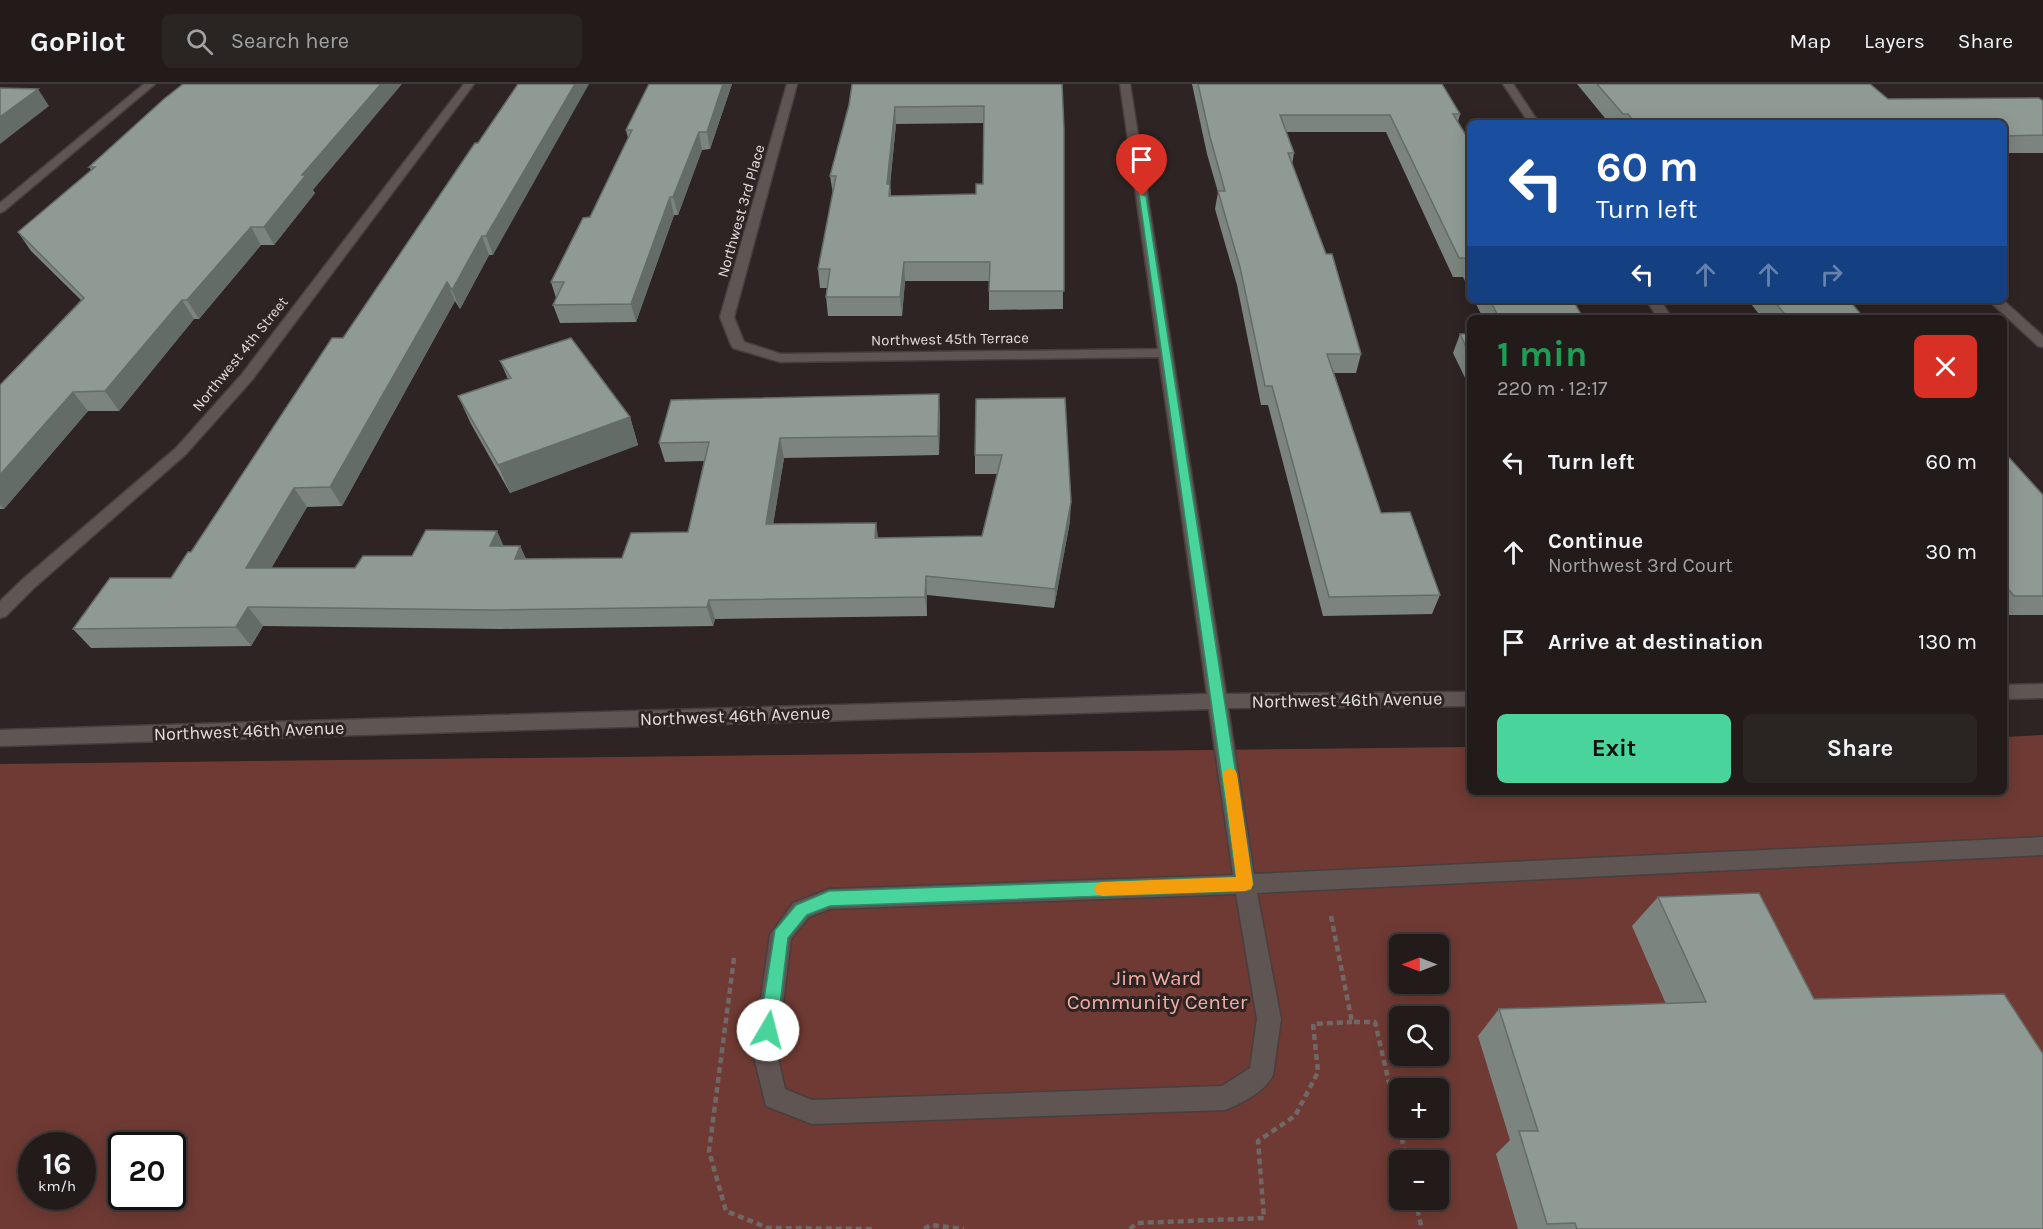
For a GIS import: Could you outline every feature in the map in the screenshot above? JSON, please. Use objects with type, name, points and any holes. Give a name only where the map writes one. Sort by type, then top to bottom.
[{"type":"street","points":[[0,209],[150,84]]},
{"type":"street","name":"Northwest 4th Street","points":[[0,612],[29,583],[181,451],[247,377],[469,84]]},
{"type":"street","name":"Northwest 3rd Place","points":[[738,345],[727,317],[792,84]]},
{"type":"street","points":[[1125,84],[1245,884],[1269,1019],[1261,1075],[1225,1098],[812,1112],[775,1097],[765,1053],[780,936],[801,910],[829,898],[1245,884],[2043,846]]},
{"type":"street","points":[[1508,84],[1532,120]]},
{"type":"street","points":[[1998,303],[2043,343]]},
{"type":"street","name":"Northwest 45th Terrace","points":[[738,345],[780,358],[1164,353]]},
{"type":"street","points":[[2007,692],[2043,691]]},
{"type":"street","name":"Northwest 46th Avenue","points":[[0,738],[1219,701],[1467,699]]},
{"type":"path","points":[[1323,880],[1352,1022]]},
{"type":"path","points":[[734,958],[709,1151],[726,1210],[768,1228],[875,1229]]},
{"type":"path","points":[[1130,1229],[1137,1223],[1264,1218],[1258,1141],[1295,1116],[1318,1072],[1313,1023],[1375,1022],[1404,1150]]},
{"type":"path","points":[[1417,1210],[1422,1229]]},
{"type":"path","points":[[924,1229],[931,1225],[964,1229]]},
{"type":"green space","name":"Jim Ward Community Center","points":[[2043,735],[2043,1229],[0,1229],[0,764],[1467,747],[1467,795],[2007,795],[2007,737]]},
{"type":"building","points":[[183,84],[381,84],[302,175],[306,175],[264,227],[251,227],[187,300],[182,300],[105,391],[73,392],[0,475],[0,385],[84,298],[18,232],[95,167],[89,167]]},
{"type":"building","points":[[518,84],[575,84],[486,236],[482,236],[452,290],[447,282],[330,487],[294,488],[246,568],[355,568],[363,556],[412,556],[426,530],[497,531],[490,546],[520,546],[515,559],[622,558],[631,533],[688,532],[709,442],[659,443],[671,400],[939,394],[938,436],[780,438],[766,524],[876,523],[875,538],[982,536],[1002,455],[975,455],[976,399],[1065,398],[1071,502],[1055,589],[926,576],[925,597],[709,600],[707,607],[491,610],[248,607],[236,627],[73,629],[110,578],[171,578],[188,552],[191,552],[332,338],[343,338],[475,143],[478,143]]},
{"type":"building","points":[[649,84],[723,84],[707,132],[699,132],[673,197],[670,197],[631,304],[553,305],[564,282],[551,282],[583,218],[590,217],[632,130],[626,130]]},
{"type":"building","points":[[852,84],[1062,84],[1064,291],[989,291],[990,262],[904,262],[900,297],[826,297],[830,269],[818,269],[836,176],[830,176],[849,105]],"holes":[[[984,106],[983,184],[976,184],[976,194],[889,196],[890,184],[887,184],[895,107]]]},
{"type":"building","points":[[1198,84],[1442,84],[1460,114],[1453,114],[1467,137],[1467,258],[1459,258],[1390,115],[1280,115],[1294,153],[1288,153],[1326,254],[1332,254],[1361,354],[1327,354],[1381,513],[1410,512],[1440,595],[1329,597],[1272,386],[1265,386],[1240,267],[1218,191],[1225,191]]},
{"type":"building","points":[[1597,84],[1870,84],[1888,99],[2039,98],[2043,101],[2043,135],[2007,136],[2007,120],[1633,120],[1628,114],[1623,114]]},
{"type":"building","points":[[0,88],[38,89],[0,117]]},
{"type":"building","points":[[1492,303],[1575,303],[1581,315],[1498,315]]},
{"type":"building","points":[[1776,303],[1852,303],[1862,315],[1786,315]]},
{"type":"building","points":[[1460,334],[1467,334],[1467,349]]},
{"type":"building","points":[[571,338],[630,417],[498,465],[458,396],[511,378],[500,361]]},
{"type":"building","points":[[2007,455],[2043,495],[2043,596],[2014,596],[2007,588]]},
{"type":"building","points":[[1759,893],[1814,999],[2004,994],[2043,1054],[2043,1229],[1577,1229],[1575,1223],[1547,1224],[1519,1131],[1538,1131],[1499,1009],[1706,1002],[1658,897]]},
{"type":"slow traffic","points":[[1102,889],[1245,884],[1230,774]]},
{"type":"route","points":[[768,1030],[780,936],[801,910],[829,898],[1245,884],[1214,664],[1142,196]]}]
